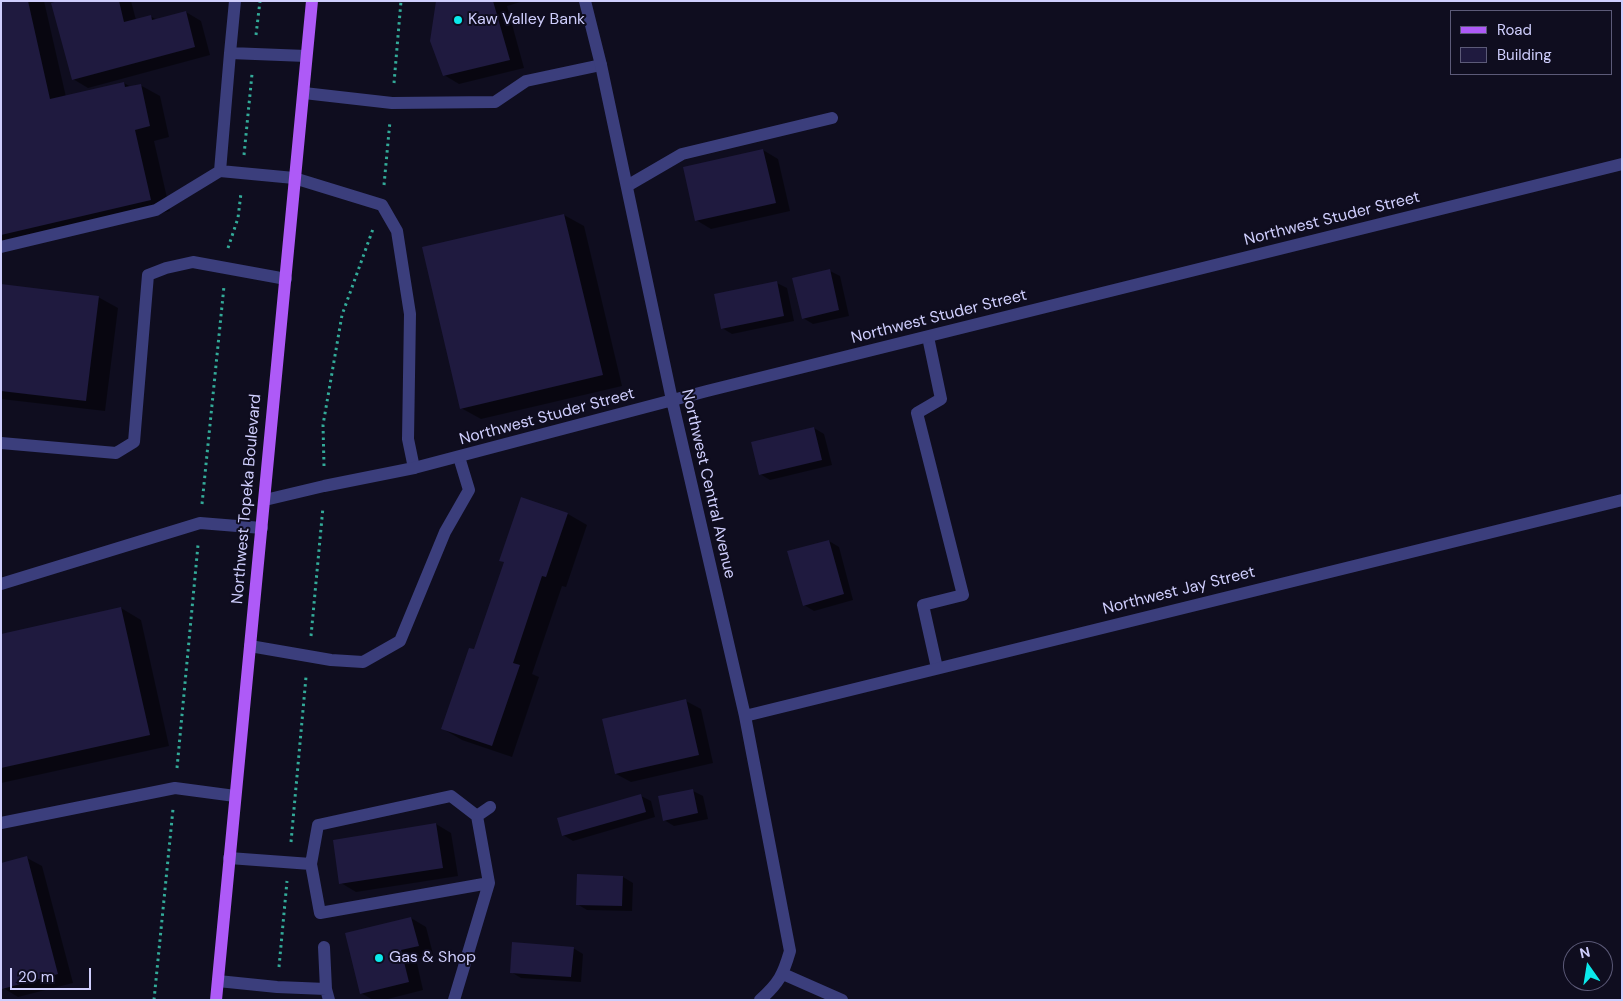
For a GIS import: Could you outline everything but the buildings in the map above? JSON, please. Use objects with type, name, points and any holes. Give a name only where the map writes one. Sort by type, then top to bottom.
[{"type":"main road","name":"Northwest Topeka Boulevard","points":[[216,1000],[312,1]]},
{"type":"street","points":[[220,171],[235,1]]},
{"type":"street","name":"Northwest Central Avenue","points":[[585,1],[601,65],[672,400],[745,716],[790,951],[783,974]]},
{"type":"street","points":[[230,52],[306,56]]},
{"type":"street","points":[[304,93],[392,103],[495,102],[526,81],[601,65]]},
{"type":"street","points":[[627,186],[682,154],[832,118]]},
{"type":"street","name":"Northwest Studer Street","points":[[265,500],[414,468],[672,400],[1622,164]]},
{"type":"street","points":[[1,247],[156,210],[220,171],[294,178],[382,205],[397,231],[410,314],[408,439],[414,468]]},
{"type":"street","points":[[1,443],[116,453],[134,442],[148,275],[166,268],[193,262],[286,279]]},
{"type":"street","points":[[928,337],[941,399],[917,413],[963,595],[923,605],[937,668]]},
{"type":"street","points":[[250,646],[331,660],[363,662],[400,641],[445,532],[469,490],[458,457]]},
{"type":"street","name":"Northwest Jay Street","points":[[745,716],[1622,500]]},
{"type":"street","points":[[1,584],[200,523],[262,528]]},
{"type":"street","points":[[1,823],[175,788],[235,796]]},
{"type":"street","points":[[454,1000],[489,884],[477,816],[451,796],[318,824],[311,864],[320,913],[489,884]]},
{"type":"street","points":[[477,816],[490,807]]},
{"type":"street","points":[[230,858],[311,864]]},
{"type":"street","points":[[218,981],[328,994],[324,947]]},
{"type":"street","points":[[760,1000],[774,988],[783,974],[842,1000]]},
{"type":"path","points":[[154,1000],[226,268],[229,245],[238,218],[260,1]]},
{"type":"place","name":"Kaw Valley Bank","points":[[458,20]]},
{"type":"place","name":"Gas & Shop","points":[[379,958]]}]
